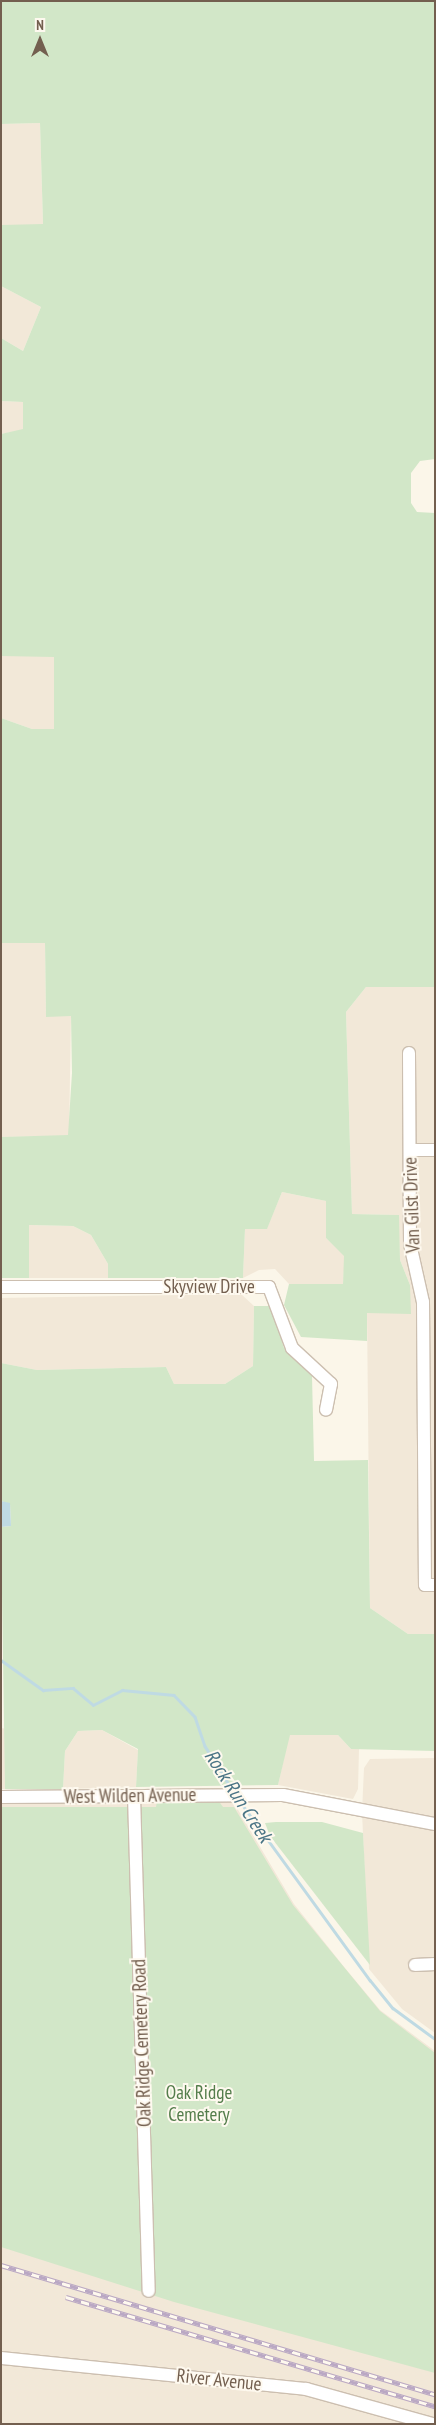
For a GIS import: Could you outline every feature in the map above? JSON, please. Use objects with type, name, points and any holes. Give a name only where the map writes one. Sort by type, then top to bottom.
[{"type":"street","name":"Van Gilst Drive","points":[[409,1053],[410,1244],[423,1302],[425,1586],[435,1585]]},
{"type":"street","points":[[410,1150],[435,1150]]},
{"type":"street","name":"Skyview Drive","points":[[1,1287],[269,1287],[292,1348],[331,1384],[326,1410]]},
{"type":"street","name":"West Wilden Avenue","points":[[1,1797],[252,1794],[308,1797],[386,1817],[435,1824]]},
{"type":"street","name":"Oak Ridge Cemetery Road","points":[[134,1796],[149,2291]]},
{"type":"street","points":[[415,1964],[435,1964]]},
{"type":"street","name":"River Avenue","points":[[1,2358],[306,2389],[432,2424]]},
{"type":"shaded area","points":[[40,123],[43,225],[1,225],[1,124]]},
{"type":"shaded area","points":[[1,286],[41,307],[23,351],[1,338]]},
{"type":"shaded area","points":[[1,401],[23,402],[23,430],[1,434]]},
{"type":"shaded area","points":[[1,656],[54,656],[54,729],[32,729],[1,718]]},
{"type":"shaded area","points":[[1,943],[45,943],[46,1016],[71,1016],[69,1136],[1,1137]]},
{"type":"shaded area","points":[[366,987],[435,987],[435,1634],[408,1634],[370,1608],[367,1313],[410,1285],[400,1260],[398,1215],[352,1214],[346,1012]]},
{"type":"shaded area","points":[[282,1192],[326,1201],[326,1238],[345,1256],[343,1284],[289,1284],[275,1269],[259,1270],[243,1278],[245,1229],[267,1228]]},
{"type":"shaded area","points":[[28,1225],[73,1226],[91,1235],[108,1264],[108,1278],[29,1278]]},
{"type":"shaded area","points":[[241,1294],[254,1306],[253,1366],[225,1384],[174,1384],[166,1367],[37,1370],[1,1363],[1,1298]]},
{"type":"shaded area","points":[[1,1728],[7,1729],[5,1789],[1,1789]]},
{"type":"shaded area","points":[[102,1730],[138,1750],[136,1787],[63,1789],[65,1751],[78,1731]]},
{"type":"shaded area","points":[[289,1735],[338,1735],[351,1749],[359,1749],[358,1789],[353,1799],[278,1785]]},
{"type":"shaded area","points":[[435,1758],[435,2033],[402,2009],[369,1969],[362,1812],[364,1768],[370,1759]]},
{"type":"shaded area","name":"Oak Ridge Cemetery","points":[[231,1798],[294,1904],[345,1968],[380,2010],[435,2051],[435,2424],[1,2424],[1,1801]]},
{"type":"green space","points":[[1,1],[435,1],[435,459],[420,461],[411,473],[411,503],[417,512],[435,513],[435,987],[366,987],[346,1012],[352,1214],[399,1215],[400,1260],[410,1285],[411,1314],[367,1313],[367,1341],[301,1337],[284,1305],[289,1284],[343,1284],[344,1256],[326,1238],[326,1201],[282,1192],[267,1229],[245,1229],[243,1278],[108,1278],[108,1264],[91,1235],[73,1226],[29,1225],[29,1278],[1,1278],[1,1137],[68,1135],[72,1073],[71,1016],[46,1017],[45,943],[1,943],[1,718],[32,729],[54,729],[54,657],[1,656],[1,434],[23,429],[23,402],[1,401],[1,338],[23,351],[41,307],[1,286],[1,225],[43,224],[40,123],[1,124]]},
{"type":"green space","points":[[254,1306],[271,1306],[284,1348],[312,1376],[314,1461],[368,1460],[370,1608],[408,1634],[435,1634],[435,1751],[351,1749],[338,1735],[290,1735],[278,1785],[136,1787],[138,1749],[102,1730],[78,1731],[65,1751],[63,1789],[5,1789],[1,1527],[11,1526],[10,1504],[1,1501],[1,1363],[37,1370],[166,1367],[174,1384],[225,1384],[253,1366]]},
{"type":"green space","name":"Oak Ridge Cemetery","points":[[218,1800],[223,1807],[234,1807],[293,1905],[380,2011],[435,2053],[435,2373],[174,2302],[1,2247],[1,1807],[156,1807],[157,1801]]},
{"type":"green space","points":[[322,1822],[363,1833],[370,1965],[270,1836],[265,1823]]},
{"type":"water","points":[[1,1501],[10,1503],[11,1526],[1,1527]]},
{"type":"waterway","name":"Rock Run Creek","points":[[1,1660],[43,1690],[73,1688],[93,1705],[122,1690],[174,1695],[195,1717],[205,1746],[233,1791]]},
{"type":"waterway","name":"Rock Run Creek","points":[[239,1800],[370,1980],[393,2008],[435,2039]]},
{"type":"railway","points":[[1,2265],[435,2394]]},
{"type":"railway","points":[[66,2297],[435,2406]]}]
